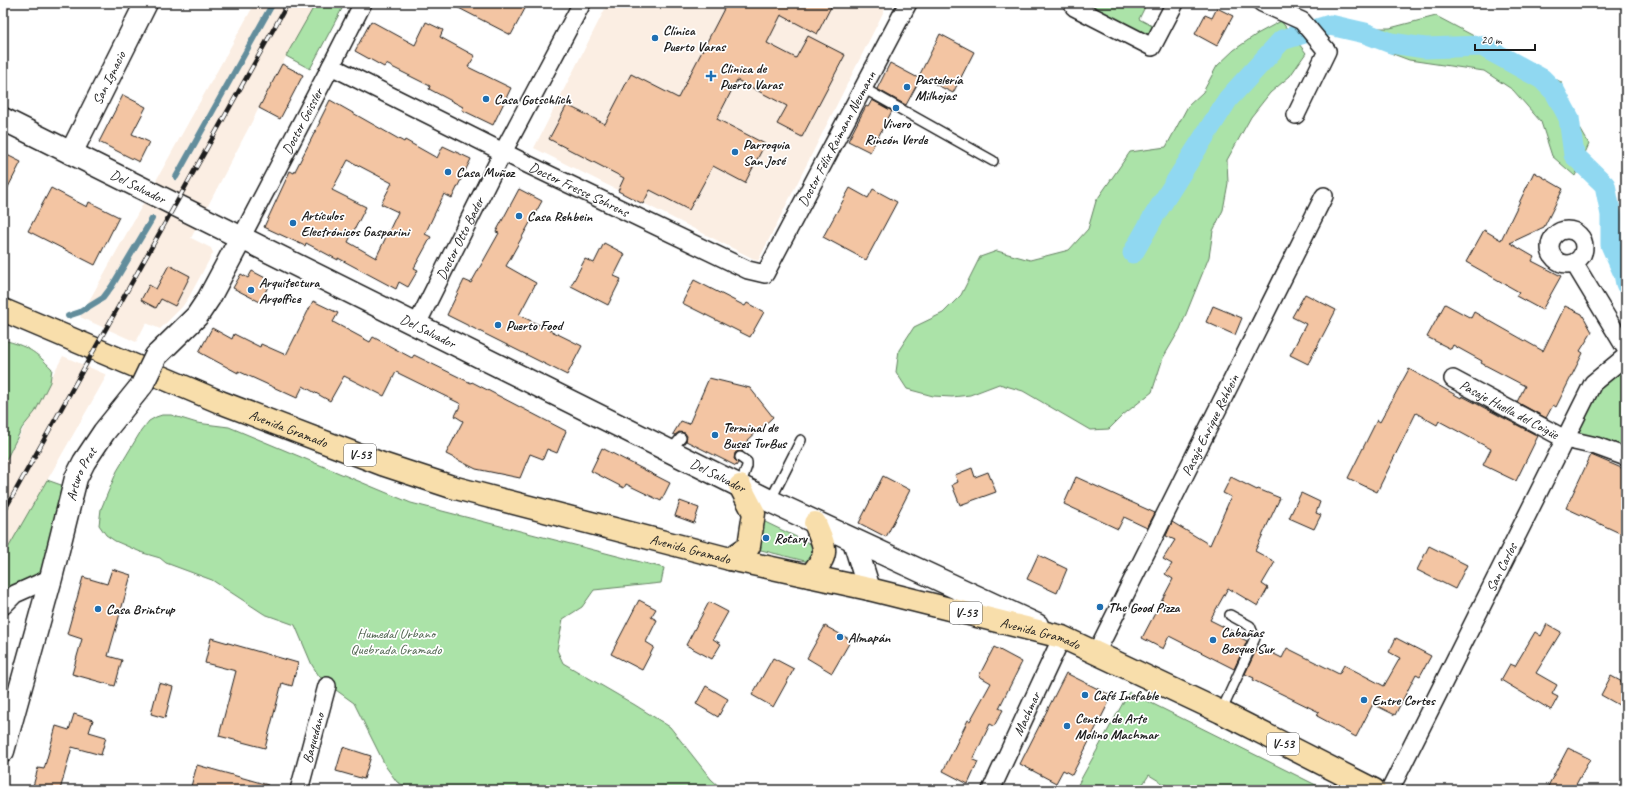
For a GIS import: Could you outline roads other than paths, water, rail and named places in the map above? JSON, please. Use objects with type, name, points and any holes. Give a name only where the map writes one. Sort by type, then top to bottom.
[{"type":"main road","name":"San Ignacio","points":[[71,153],[146,3]]},
{"type":"main road","name":"Del Salvador","points":[[3,119],[416,326],[675,445],[740,486],[770,501],[1062,637]]},
{"type":"main road","name":"Arturo Prat","points":[[3,751],[51,578],[76,478],[84,462],[104,432],[142,386],[156,356],[197,316],[209,298],[241,238]]},
{"type":"main road","name":"Avenida Gramado","points":[[3,310],[220,402],[382,464],[452,487],[730,559],[869,588],[1062,637],[1221,712],[1374,790]]},
{"type":"main road","points":[[730,559],[749,546],[754,513],[740,486]]},
{"type":"main road","points":[[810,576],[821,563],[825,549],[815,523]]},
{"type":"main road","points":[[854,540],[869,588]]},
{"type":"street","name":"Doctor Geissler","points":[[241,238],[331,66],[362,3]]},
{"type":"street","name":"Doctor Otto Bader","points":[[416,326],[504,152],[582,3]]},
{"type":"street","name":"Doctor Félix Raimann Neumann","points":[[765,274],[908,3]]},
{"type":"street","points":[[1074,7],[1152,47],[1175,3]]},
{"type":"street","points":[[1262,3],[1302,21],[1327,51],[1296,116]]},
{"type":"street","name":"Doctor Fresse Sohrens","points":[[331,66],[504,152],[748,270],[765,274]]},
{"type":"street","name":"Pasaje Enrique Rehbein","points":[[1096,652],[1324,196]]},
{"type":"street","points":[[1574,263],[1626,349]]},
{"type":"street","name":"San Carlos","points":[[1390,790],[1593,383],[1626,356]]},
{"type":"street","name":"Pasaje Huella del Coigüe","points":[[1453,379],[1565,438],[1596,446],[1626,457]]},
{"type":"street","points":[[3,606],[15,594],[51,578]]},
{"type":"street","name":"Machmar","points":[[991,790],[1062,637]]},
{"type":"street","name":"Baquedano","points":[[299,790],[327,686]]},
{"type":"lane","points":[[864,88],[993,161]]},
{"type":"lane","points":[[770,501],[801,440]]},
{"type":"lane","points":[[740,457],[747,462],[747,466],[740,486]]},
{"type":"lane","points":[[1221,712],[1255,638],[1250,626],[1230,615]]},
{"type":"waterway","points":[[176,177],[273,3]]},
{"type":"waterway","points":[[1133,253],[1154,216],[1228,99],[1282,40],[1330,25],[1365,33],[1391,43],[1425,48],[1482,46],[1542,79],[1555,92],[1569,118],[1574,155],[1605,185],[1611,215],[1611,245],[1624,274],[1626,284]]},
{"type":"waterway","points":[[68,316],[80,312],[103,298],[112,286],[152,219]]},
{"type":"railway","points":[[3,513],[288,3]]},
{"type":"place","name":"Clínica Puerto Varas","points":[[655,38]]},
{"type":"place","name":"Clinica de Puerto Varas","points":[[711,76]]},
{"type":"place","name":"Pastelería Milhojas","points":[[907,87]]},
{"type":"place","name":"Casa Gotschlich","points":[[486,99]]},
{"type":"place","name":"Vivero Rincón Verde","points":[[896,108]]},
{"type":"place","name":"Parroquia San José","points":[[735,152]]},
{"type":"place","name":"Casa Muñoz","points":[[448,172]]},
{"type":"place","name":"Casa Rehbein","points":[[519,216]]},
{"type":"place","name":"Artículos Electrónicos Gasparini","points":[[293,223]]},
{"type":"place","name":"Arquitectura Arqoffice","points":[[251,290]]},
{"type":"place","name":"Puerto Food","points":[[498,325]]},
{"type":"place","name":"Terminal de Buses TurBus","points":[[715,435]]},
{"type":"place","name":"Rotary","points":[[766,538]]},
{"type":"place","name":"The Good Pizza","points":[[1100,607]]},
{"type":"place","name":"Casa Brintrup","points":[[98,609]]},
{"type":"place","name":"Almapán","points":[[840,637]]},
{"type":"place","name":"Cabañas Bosque Sur","points":[[1213,640]]},
{"type":"place","name":"Café Inefable","points":[[1085,695]]},
{"type":"place","name":"Entre Cortes","points":[[1364,700]]},
{"type":"place","name":"Centro de Arte Molino Machmar","points":[[1067,726]]},
{"type":"park label","name":"Humedal Urbano Quebrada Gramado","points":[[396,642]]}]
